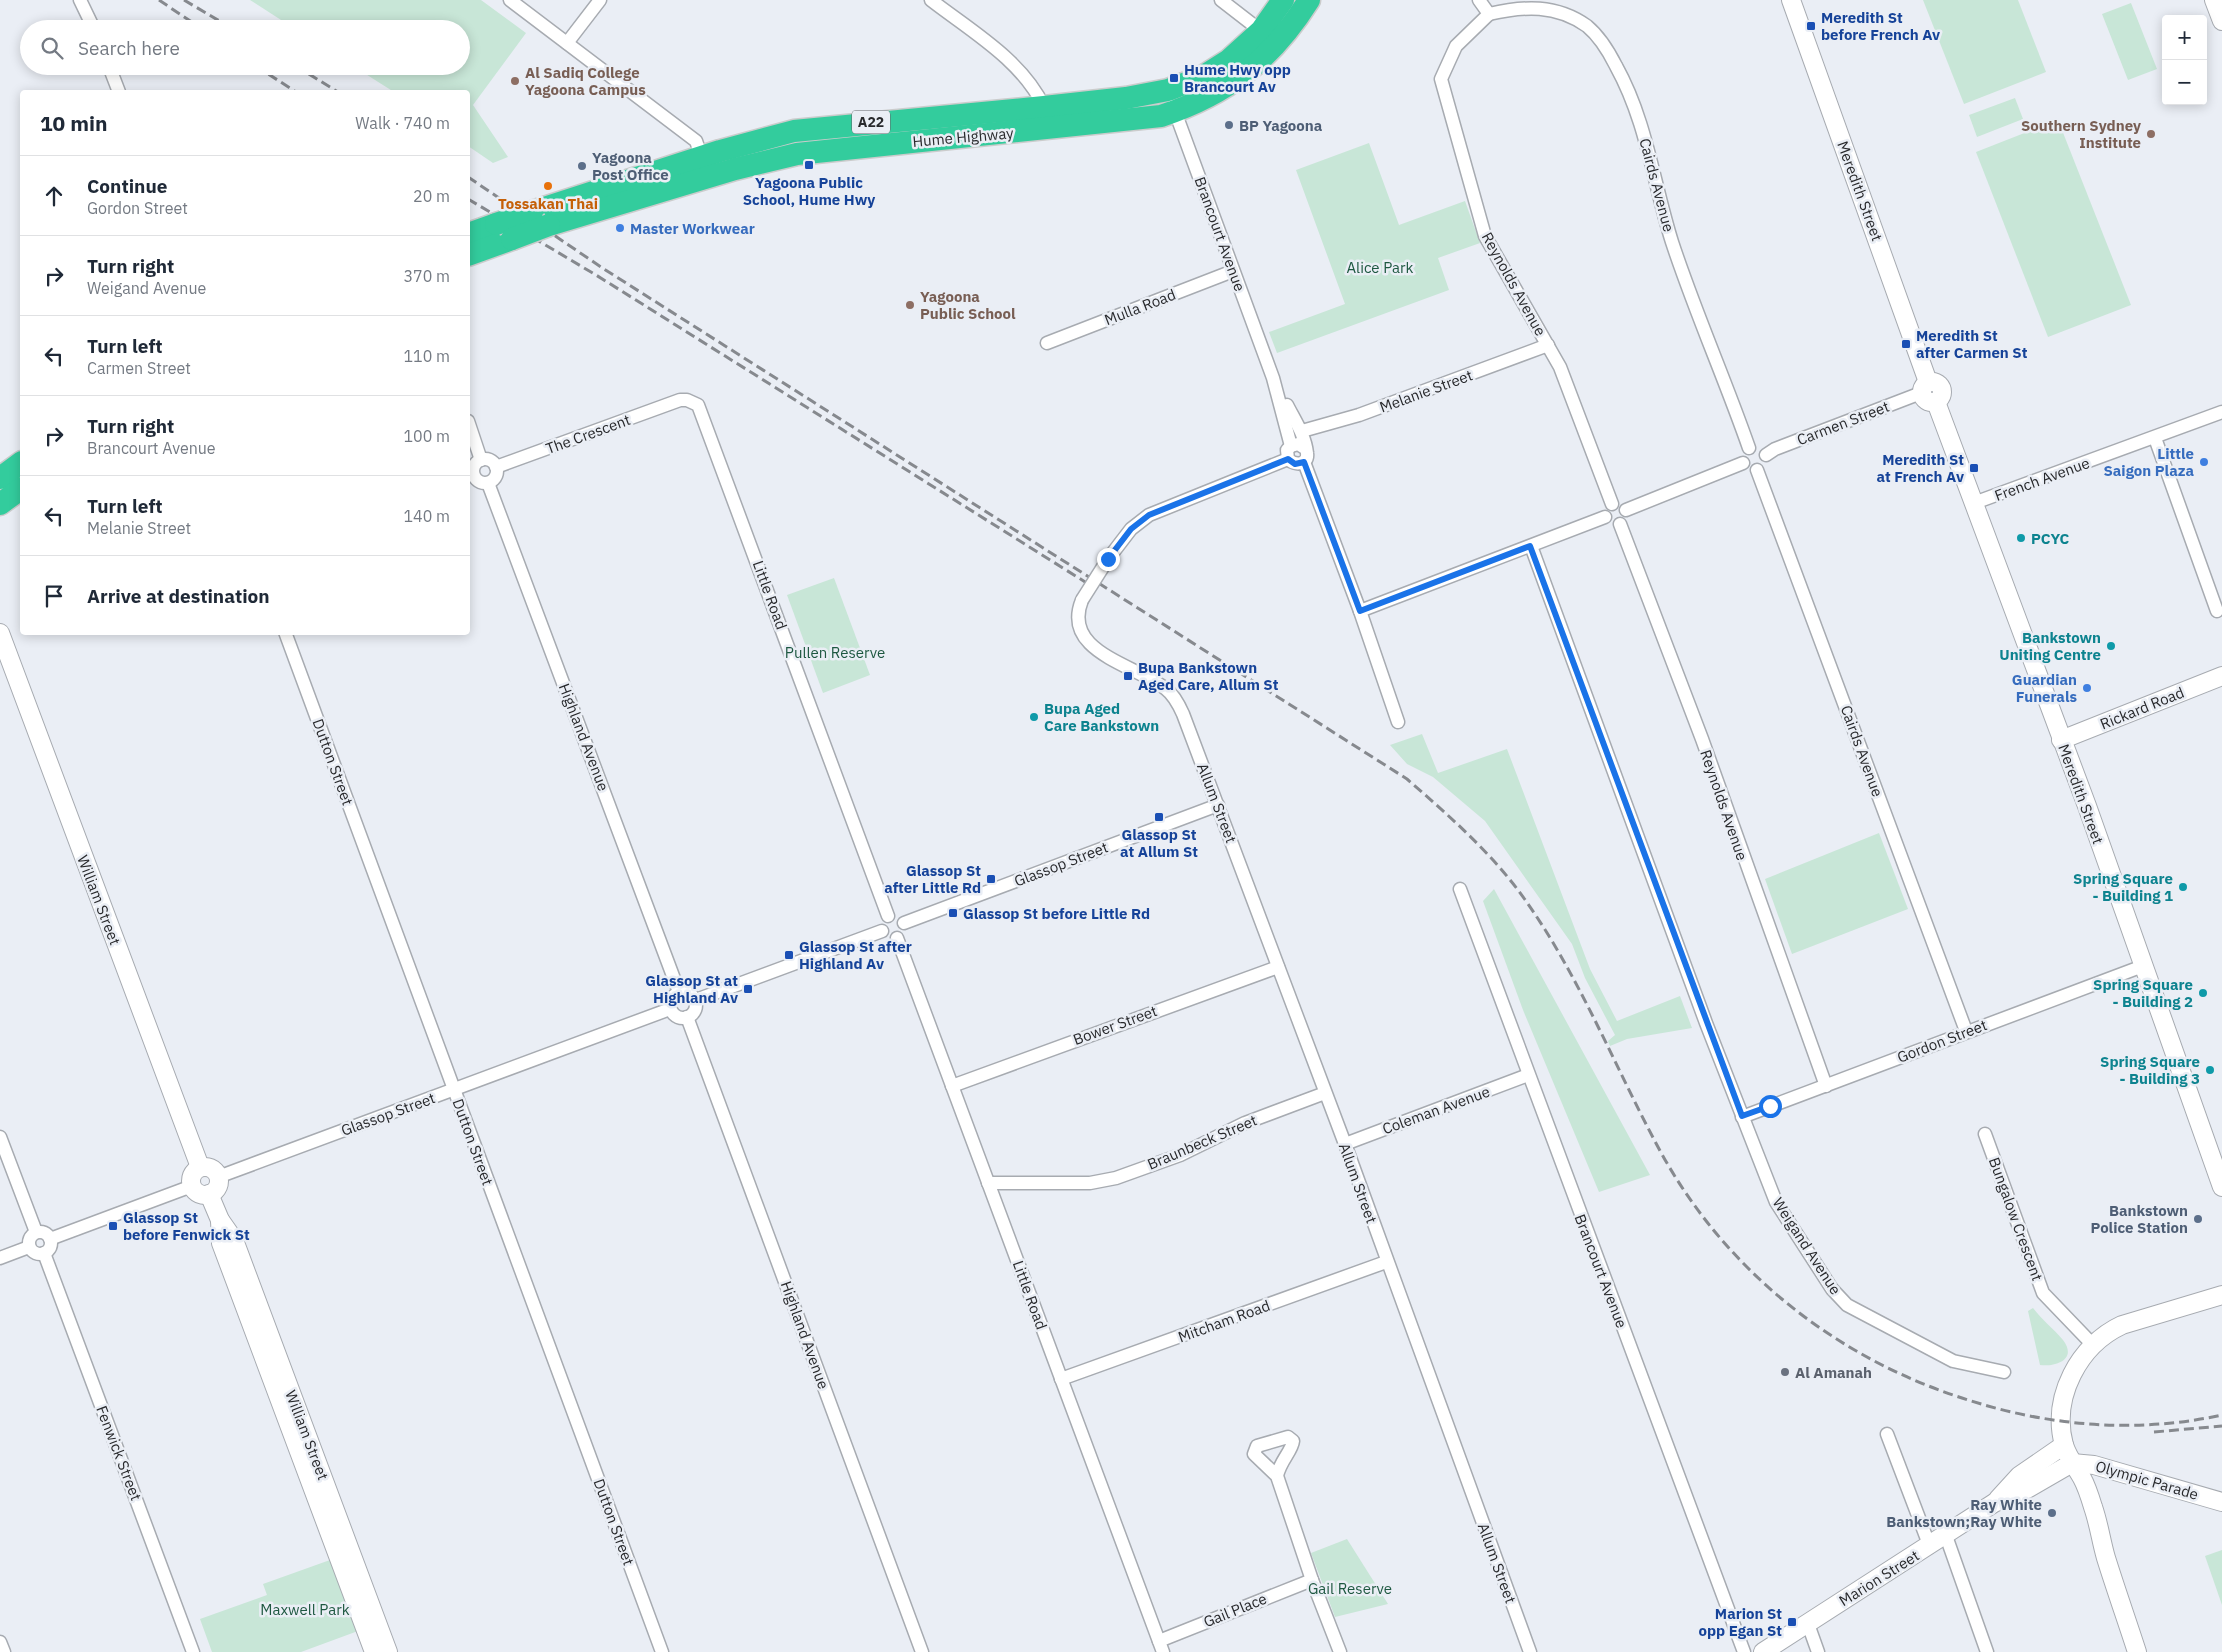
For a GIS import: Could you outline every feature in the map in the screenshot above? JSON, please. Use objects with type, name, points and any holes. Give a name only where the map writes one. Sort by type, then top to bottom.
[{"type":"highway","name":"Hume Highway","points":[[705,167],[762,161],[826,150],[1114,123],[1162,116],[1172,101],[1202,77],[1230,60],[1261,30],[1283,0]]},
{"type":"highway","name":"Hume Highway","points":[[470,234],[504,231],[705,167],[770,136],[815,127],[1126,98],[1172,101],[1222,90],[1251,69],[1276,45],[1309,0]]},
{"type":"highway","name":"Hume Highway","points":[[470,254],[504,231]]},
{"type":"highway","points":[[0,478],[20,463]]},
{"type":"highway","points":[[0,504],[20,489]]},
{"type":"street","points":[[80,0],[90,20]]},
{"type":"street","points":[[510,0],[696,141],[705,167]]},
{"type":"street","points":[[567,43],[600,0]]},
{"type":"street","points":[[931,0],[1012,63],[1026,78],[1044,107]]},
{"type":"street","points":[[1221,0],[1261,30]]},
{"type":"street","points":[[1479,0],[1489,14]]},
{"type":"street","name":"Meredith Street","points":[[1791,0],[1929,392],[1974,503],[2087,806],[2222,1187]]},
{"type":"street","points":[[2214,0],[2222,21]]},
{"type":"street","name":"Cairds Avenue","points":[[1489,14],[1515,8],[1539,8],[1565,13],[1588,27],[1610,55],[1640,117],[1672,242],[1749,448]]},
{"type":"street","name":"Reynolds Avenue","points":[[1489,14],[1456,46],[1441,79],[1485,236],[1560,367],[1612,504]]},
{"type":"street","points":[[112,75],[118,90]]},
{"type":"street","name":"Brancourt Avenue","points":[[1172,101],[1273,378],[1291,446]]},
{"type":"street","name":"Mulla Road","points":[[1048,343],[1233,271]]},
{"type":"street","name":"Melanie Street","points":[[1302,431],[1321,427],[1548,345]]},
{"type":"street","name":"Brancourt Avenue","points":[[1273,378],[1302,431],[1305,456],[1398,722]]},
{"type":"street","name":"Carmen Street","points":[[1766,455],[1775,449],[1929,392]]},
{"type":"street","name":"The Crescent","points":[[496,467],[680,400]]},
{"type":"street","name":"Little Road","points":[[680,400],[693,402],[702,410],[888,916]]},
{"type":"street","name":"French Avenue","points":[[1974,503],[2222,412]]},
{"type":"street","points":[[470,427],[481,460]]},
{"type":"street","points":[[2155,438],[2217,611]]},
{"type":"street","points":[[1301,445],[1305,456],[1295,464],[1288,459],[1287,450],[1291,446],[1301,445]]},
{"type":"street","points":[[1749,448],[1759,448],[1766,455],[1765,464],[1757,470],[1750,470],[1743,463],[1743,455],[1749,448]]},
{"type":"street","name":"Allum Street","points":[[1288,459],[1149,515],[1131,529],[1108,559],[1082,600],[1077,625],[1085,640],[1168,690],[1183,714],[1344,1144],[1530,1652]]},
{"type":"street","points":[[481,460],[492,461],[496,467],[496,475],[488,483],[477,481],[470,476],[475,464],[481,460]]},
{"type":"street","points":[[1626,510],[1743,463]]},
{"type":"street","name":"Cairds Avenue","points":[[1757,470],[1966,1031]]},
{"type":"street","name":"Highland Avenue","points":[[488,483],[679,992]]},
{"type":"street","points":[[1612,504],[1622,505],[1626,510],[1625,520],[1620,524],[1611,524],[1605,517],[1606,511],[1612,504]]},
{"type":"street","points":[[1360,611],[1605,517]]},
{"type":"street","name":"Reynolds Avenue","points":[[1620,524],[1702,739],[1774,948],[1826,1086]]},
{"type":"street","name":"Weigand Avenue","points":[[1530,546],[1742,1116],[1776,1202],[1832,1289],[1847,1305],[1953,1361],[2004,1372]]},
{"type":"street","name":"William Street","points":[[0,633],[200,1167]]},
{"type":"street","name":"Dutton Street","points":[[286,635],[662,1652]]},
{"type":"street","name":"Rickard Road","points":[[2061,740],[2222,676]]},
{"type":"street","name":"Glassop Street","points":[[904,923],[1218,806]]},
{"type":"street","name":"Brancourt Avenue","points":[[1460,889],[1744,1652]]},
{"type":"street","points":[[888,916],[896,916],[904,923],[904,930],[897,938],[890,938],[882,931],[881,924],[888,916]]},
{"type":"street","points":[[696,1000],[882,931]]},
{"type":"street","name":"Little Road","points":[[897,938],[1161,1646]]},
{"type":"street","name":"Gordon Street","points":[[1742,1116],[2143,966]]},
{"type":"street","name":"Bower Street","points":[[952,1086],[1278,967]]},
{"type":"street","points":[[679,992],[687,992],[696,1000],[695,1010],[687,1017],[679,1017],[670,1009],[672,997],[679,992]]},
{"type":"street","name":"Glassop Street","points":[[218,1177],[670,1009]]},
{"type":"street","name":"Highland Avenue","points":[[687,1017],[922,1652]]},
{"type":"street","name":"Coleman Avenue","points":[[1344,1144],[1528,1075]]},
{"type":"street","name":"Braunbeck Street","points":[[988,1183],[1090,1183],[1116,1178],[1180,1155],[1245,1123],[1325,1093]]},
{"type":"street","name":"Bungalow Crescent","points":[[1985,1134],[2043,1293],[2092,1344]]},
{"type":"street","points":[[0,1137],[36,1232]]},
{"type":"street","points":[[200,1167],[213,1169],[218,1177],[216,1189],[209,1194],[197,1193],[192,1186],[193,1172],[200,1167]]},
{"type":"street","points":[[50,1239],[192,1186]]},
{"type":"street","name":"William Street","points":[[209,1194],[220,1220],[234,1240],[388,1652]]},
{"type":"street","name":"William Street","points":[[220,1220],[222,1244],[374,1652]]},
{"type":"street","points":[[36,1232],[46,1233],[50,1239],[50,1247],[44,1253],[34,1253],[29,1247],[28,1240],[36,1232]]},
{"type":"street","points":[[0,1258],[29,1247]]},
{"type":"street","name":"Fenwick Street","points":[[44,1253],[193,1652]]},
{"type":"street","name":"Mitcham Road","points":[[1062,1379],[1386,1262]]},
{"type":"street","points":[[2137,1652],[2106,1556],[2092,1505],[2082,1479],[2064,1445],[2062,1418],[2066,1387],[2078,1362],[2092,1344],[2106,1332],[2122,1325],[2222,1295]]},
{"type":"street","points":[[1887,1434],[1930,1546]]},
{"type":"street","name":"Marion Street","points":[[1994,1503],[2019,1476],[2064,1445]]},
{"type":"street","points":[[2072,1463],[2074,1480],[2096,1544],[2106,1556]]},
{"type":"street","name":"Marion Street","points":[[1763,1652],[1946,1536],[1994,1503],[2027,1489],[2072,1463]]},
{"type":"street","name":"Olympic Parade","points":[[2072,1463],[2089,1464],[2222,1502]]},
{"type":"street","points":[[2092,1505],[2091,1492],[2093,1486],[2113,1471]]},
{"type":"street","points":[[1277,1476],[1312,1580],[1340,1652]]},
{"type":"street","points":[[1946,1536],[1987,1652]]},
{"type":"street","name":"Gail Place","points":[[1161,1646],[1312,1580]]},
{"type":"street","points":[[1808,1624],[1818,1652]]},
{"type":"street","points":[[0,1642],[4,1652]]},
{"type":"green space","points":[[250,0],[481,0],[526,33],[473,105],[508,157],[493,163],[470,147],[470,90],[391,90],[367,75],[470,75],[470,20],[281,20]]},
{"type":"green space","points":[[1923,0],[2018,0],[2046,72],[1964,104]]},
{"type":"green space","points":[[2131,3],[2157,69],[2128,80],[2102,14]]},
{"type":"green space","points":[[2015,98],[2023,119],[1977,137],[1969,115]]},
{"type":"green space","points":[[2058,120],[2131,305],[2048,337],[1976,152]]},
{"type":"green space","name":"Alice Park","points":[[1369,143],[1399,225],[1465,201],[1480,243],[1438,258],[1449,290],[1277,353],[1269,332],[1345,304],[1296,170]]},
{"type":"green space","name":"Pullen Reserve","points":[[834,578],[870,675],[823,693],[787,595]]},
{"type":"green space","points":[[1422,734],[1438,773],[1507,749],[1590,969],[1617,1021],[1680,996],[1692,1028],[1627,1039],[1610,1046],[1608,1041],[1615,1035],[1585,978],[1572,944],[1485,821],[1433,777],[1407,764],[1390,745]]},
{"type":"green space","points":[[1879,833],[1908,909],[1792,954],[1765,879]]},
{"type":"green space","points":[[1494,889],[1650,1175],[1599,1192],[1523,1010],[1483,901]]},
{"type":"green space","points":[[2033,1308],[2063,1340],[2067,1347],[2068,1353],[2063,1361],[2052,1365],[2040,1365],[2028,1311]]},
{"type":"green space","name":"Gail Reserve","points":[[1347,1539],[1388,1604],[1335,1617],[1311,1553]]},
{"type":"green space","points":[[2222,1550],[2222,1605],[2205,1556]]},
{"type":"green space","name":"Maxwell Park","points":[[330,1560],[358,1631],[301,1652],[212,1652],[200,1619],[267,1595],[263,1584]]},
{"type":"railway","points":[[159,0],[189,20]]},
{"type":"railway","points":[[184,0],[218,20]]},
{"type":"railway","points":[[270,75],[293,90]]},
{"type":"railway","points":[[311,75],[335,90]]},
{"type":"railway","points":[[470,178],[604,269],[1407,779],[1451,818],[1493,860],[1518,890],[1539,920],[1576,983],[1658,1147],[1684,1191],[1714,1231],[1748,1268],[1785,1302],[1826,1332],[1869,1358],[1914,1380],[1962,1398],[2026,1415],[2058,1421],[2124,1425],[2189,1421],[2222,1415]]},
{"type":"railway","points":[[470,200],[596,275],[1090,585]]},
{"type":"railway","points":[[2154,1432],[2222,1426]]},
{"type":"place","name":"Meredith St before French Av","points":[[1811,26]]},
{"type":"place","name":"Hume Hwy opp Brancourt Av","points":[[1174,78]]},
{"type":"place","name":"Al Sadiq College Yagoona Campus","points":[[515,81]]},
{"type":"place","name":"BP Yagoona","points":[[1229,125]]},
{"type":"place","name":"Southern Sydney Institute","points":[[2151,134]]},
{"type":"place","name":"Yagoona Public School, Hume Hwy","points":[[809,165]]},
{"type":"place","name":"Yagoona Post Office","points":[[582,166]]},
{"type":"place","name":"Tossakan Thai","points":[[548,186]]},
{"type":"place","name":"Master Workwear","points":[[620,228]]},
{"type":"place","name":"Yagoona Public School","points":[[910,305]]},
{"type":"place","name":"Meredith St after Carmen St","points":[[1906,344]]},
{"type":"place","name":"Little Saigon Plaza","points":[[2204,462]]},
{"type":"place","name":"Meredith St at French Av","points":[[1974,468]]},
{"type":"place","name":"PCYC","points":[[2021,538]]},
{"type":"place","name":"Bankstown Uniting Centre","points":[[2111,646]]},
{"type":"place","name":"Bupa Bankstown Aged Care, Allum St","points":[[1128,676]]},
{"type":"place","name":"Guardian Funerals","points":[[2087,688]]},
{"type":"place","name":"Bupa Aged Care Bankstown","points":[[1034,717]]},
{"type":"place","name":"Glassop St at Allum St","points":[[1159,817]]},
{"type":"place","name":"Glassop St after Little Rd","points":[[991,879]]},
{"type":"place","name":"Spring Square - Building 1","points":[[2183,887]]},
{"type":"place","name":"Glassop St before Little Rd","points":[[953,913]]},
{"type":"place","name":"Glassop St after Highland Av","points":[[789,955]]},
{"type":"place","name":"Glassop St at Highland Av","points":[[748,989]]},
{"type":"place","name":"Spring Square - Building 2","points":[[2203,993]]},
{"type":"place","name":"Spring Square - Building 3","points":[[2210,1070]]},
{"type":"place","name":"Bankstown Police Station","points":[[2198,1219]]},
{"type":"place","name":"Glassop St before Fenwick St","points":[[113,1226]]},
{"type":"place","name":"Al Amanah","points":[[1785,1372]]},
{"type":"place","name":"Ray White Bankstown;Ray White","points":[[2052,1513]]},
{"type":"place","name":"Marion St opp Egan St","points":[[1792,1622]]},
{"type":"route","points":[[1108,559],[1131,529],[1161,508],[1288,459],[1295,464],[1304,462],[1360,611],[1530,546],[1736,1103],[1742,1116],[1770,1106]]}]
